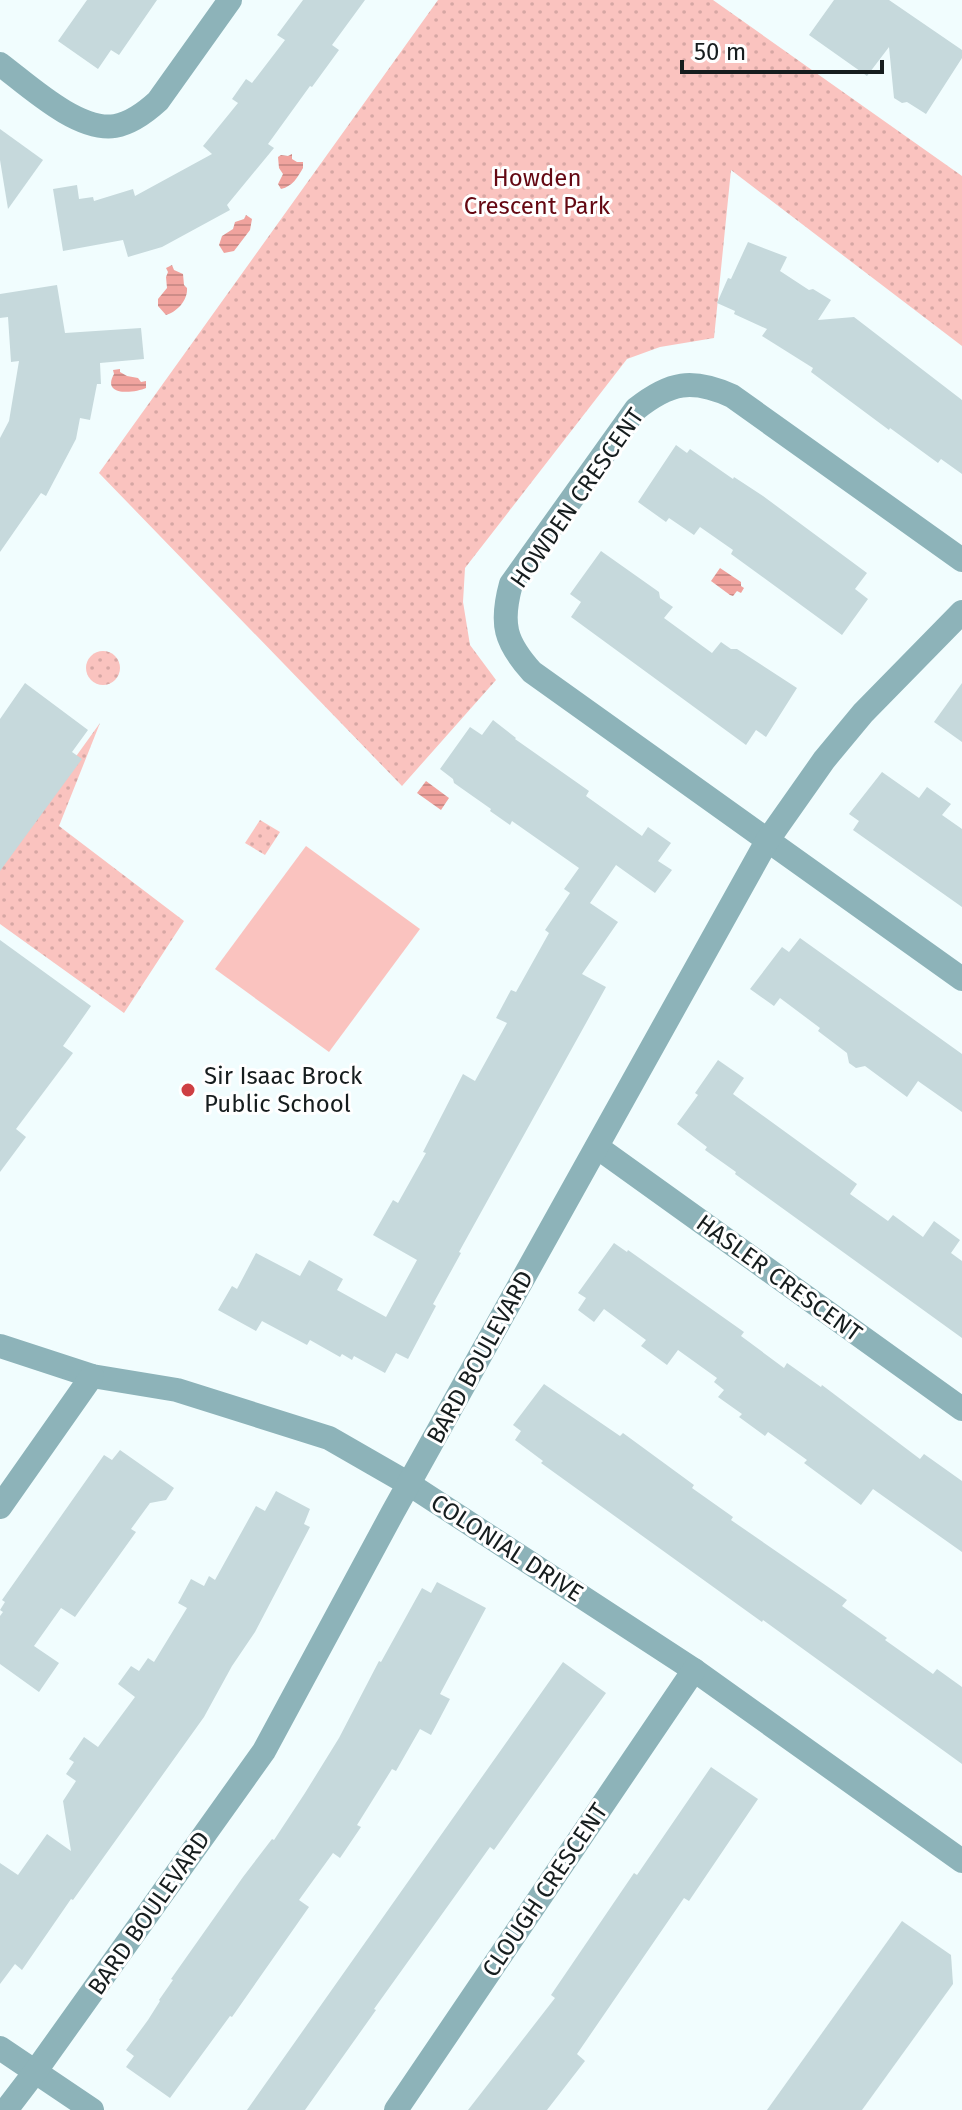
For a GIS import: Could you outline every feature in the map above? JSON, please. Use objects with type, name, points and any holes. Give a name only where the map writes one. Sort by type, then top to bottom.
[{"type":"street","points":[[0,64],[69,114],[92,124],[113,126],[144,114],[158,101],[230,0]]},
{"type":"street","name":"HOWDEN CRESCENT","points":[[767,841],[532,672],[516,655],[509,638],[504,615],[511,584],[636,409],[669,387],[690,384],[711,386],[732,396],[962,560]]},
{"type":"street","name":"BARD BOULEVARD","points":[[6,2110],[264,1751],[767,841],[824,760],[863,713],[962,612]]},
{"type":"street","points":[[767,841],[962,979]]},
{"type":"street","name":"HASLER CRESCENT","points":[[597,1147],[962,1409]]},
{"type":"street","name":"COLONIAL DRIVE","points":[[0,1346],[92,1376],[177,1390],[329,1438],[409,1484],[694,1670],[962,1861]]},
{"type":"street","points":[[0,1507],[92,1376]]},
{"type":"street","name":"CLOUGH CRESCENT","points":[[396,2110],[694,1670]]},
{"type":"street","points":[[0,2048],[92,2110]]},
{"type":"green space","name":"Howden Crescent Park","points":[[438,0],[713,0],[962,176],[962,346],[731,170],[714,338],[660,347],[627,359],[465,568],[463,602],[470,645],[496,680],[402,786],[99,473]]},
{"type":"green space","points":[[103,651],[115,656],[120,668],[115,680],[103,685],[91,680],[86,668],[91,656]]},
{"type":"green space","points":[[100,723],[59,826],[184,921],[124,1013],[0,924],[0,862]]},
{"type":"green space","points":[[260,820],[280,832],[265,855],[245,843]]},
{"type":"green space","points":[[306,846],[420,929],[329,1052],[215,969]]},
{"type":"shaded area","points":[[292,154],[292,159],[303,162],[303,168],[292,184],[281,189],[278,184],[283,174],[278,157]]},
{"type":"shaded area","points":[[246,215],[252,219],[250,230],[234,251],[224,253],[219,245],[222,236]]},
{"type":"shaded area","points":[[172,265],[174,270],[183,274],[187,292],[181,305],[166,315],[158,306],[158,299],[167,288],[166,268]]},
{"type":"shaded area","points":[[120,369],[127,376],[146,381],[146,388],[128,392],[116,390],[111,381],[113,370]]},
{"type":"shaded area","points":[[720,568],[741,582],[744,588],[741,593],[737,591],[730,595],[711,581]]},
{"type":"shaded area","points":[[426,781],[449,798],[441,810],[417,793]]},
{"type":"building","points":[[87,0],[157,0],[119,55],[111,50],[98,69],[58,41]]},
{"type":"building","points":[[303,0],[365,0],[332,45],[339,50],[268,144],[274,148],[227,205],[230,210],[162,247],[128,257],[123,240],[63,251],[53,189],[77,185],[79,199],[93,197],[94,201],[133,189],[135,196],[212,154],[203,146],[238,103],[232,99],[246,79],[252,83],[285,40],[277,35]]},
{"type":"building","points":[[834,0],[889,0],[962,50],[962,58],[926,114],[894,98],[889,47],[867,76],[809,35]]},
{"type":"building","points":[[0,129],[43,160],[8,209],[0,160]]},
{"type":"building","points":[[748,242],[787,257],[780,271],[831,300],[818,320],[854,317],[962,400],[962,474],[941,459],[938,463],[889,430],[811,372],[813,368],[762,336],[767,329],[717,303]]},
{"type":"building","points":[[57,285],[65,333],[141,328],[144,359],[100,363],[101,384],[97,384],[90,420],[80,418],[76,439],[46,496],[41,493],[0,552],[0,438],[9,421],[19,361],[11,362],[8,317],[0,318],[0,294]]},
{"type":"building","points":[[676,445],[687,453],[690,449],[763,496],[867,573],[855,589],[868,599],[842,635],[731,554],[733,550],[700,527],[694,535],[669,518],[666,522],[638,502]]},
{"type":"building","points":[[601,551],[659,592],[660,598],[673,607],[664,618],[712,653],[721,642],[797,688],[766,737],[756,730],[746,745],[571,617],[581,602],[570,594]]},
{"type":"building","points":[[25,683],[88,730],[72,752],[82,759],[0,871],[0,719]]},
{"type":"building","points":[[962,683],[962,742],[934,722]]},
{"type":"building","points":[[493,720],[589,791],[586,796],[642,836],[648,827],[671,843],[658,861],[672,870],[655,893],[616,865],[590,903],[618,922],[582,974],[606,987],[459,1252],[433,1304],[436,1306],[408,1359],[396,1353],[385,1373],[354,1356],[352,1360],[342,1354],[340,1357],[310,1340],[307,1345],[262,1321],[256,1331],[218,1310],[232,1286],[237,1289],[256,1253],[300,1276],[309,1260],[343,1279],[337,1290],[386,1317],[417,1260],[373,1235],[393,1200],[398,1203],[426,1153],[423,1152],[463,1074],[475,1081],[507,1023],[496,1018],[511,990],[516,992],[549,933],[545,930],[570,893],[564,889],[579,868],[512,821],[510,825],[490,811],[440,769],[470,727],[482,735]]},
{"type":"building","points":[[882,772],[919,798],[927,787],[951,804],[942,815],[962,829],[962,907],[853,830],[859,821],[849,814]]},
{"type":"building","points":[[800,938],[962,1054],[962,1112],[918,1081],[907,1097],[865,1066],[856,1068],[849,1063],[847,1053],[818,1031],[820,1028],[780,998],[774,1006],[750,989],[782,947],[789,952]]},
{"type":"building","points":[[0,940],[91,1006],[63,1046],[73,1053],[16,1129],[26,1137],[0,1172]]},
{"type":"building","points":[[718,1060],[744,1078],[733,1094],[857,1184],[850,1194],[888,1221],[893,1215],[923,1237],[934,1221],[960,1240],[951,1253],[962,1261],[962,1338],[735,1174],[677,1124]]},
{"type":"building","points":[[614,1243],[744,1332],[741,1336],[784,1368],[787,1363],[822,1385],[920,1459],[924,1454],[962,1481],[962,1552],[873,1489],[861,1505],[804,1463],[807,1460],[768,1432],[765,1436],[739,1417],[742,1414],[718,1397],[724,1390],[714,1382],[717,1378],[678,1350],[667,1365],[641,1346],[646,1340],[604,1309],[594,1322],[578,1310],[586,1298],[578,1293]]},
{"type":"building","points":[[544,1384],[620,1436],[623,1433],[694,1485],[692,1488],[733,1517],[731,1520],[847,1600],[842,1606],[887,1638],[885,1640],[933,1674],[937,1669],[962,1687],[962,1764],[541,1463],[543,1461],[515,1440],[521,1431],[513,1425]]},
{"type":"building","points":[[120,1450],[174,1488],[166,1500],[150,1503],[131,1529],[136,1532],[75,1617],[61,1608],[34,1646],[59,1663],[39,1692],[0,1664],[0,1616],[3,1612],[0,1610],[5,1602],[2,1600],[104,1455],[112,1460]]},
{"type":"building","points":[[276,1491],[310,1509],[304,1524],[310,1527],[255,1632],[204,1717],[73,1900],[22,1970],[15,1964],[0,1984],[0,1863],[18,1875],[47,1834],[71,1851],[63,1801],[76,1781],[66,1774],[74,1762],[69,1759],[84,1737],[98,1747],[135,1697],[118,1684],[131,1666],[139,1671],[148,1658],[154,1662],[187,1608],[178,1603],[191,1579],[204,1586],[209,1576],[215,1580],[256,1506],[265,1511]]},
{"type":"building","points":[[437,1582],[486,1608],[440,1694],[450,1699],[431,1735],[420,1729],[396,1771],[392,1769],[357,1825],[361,1827],[340,1858],[333,1853],[299,1900],[309,1907],[232,2017],[170,2098],[126,2067],[134,2056],[126,2050],[148,2020],[171,1979],[305,1793],[422,1588],[431,1593]]},
{"type":"building","points":[[563,1662],[606,1693],[494,1850],[490,1847],[305,2110],[247,2110]]},
{"type":"building","points":[[711,1767],[758,1799],[689,1901],[684,1898],[577,2054],[585,2061],[547,2110],[468,2110],[555,1998],[551,1995]]},
{"type":"building","points":[[902,1921],[951,1955],[953,1984],[862,2110],[767,2110]]},
{"type":"place","name":"Sir Isaac Brock Public School","points":[[188,1090]]}]
